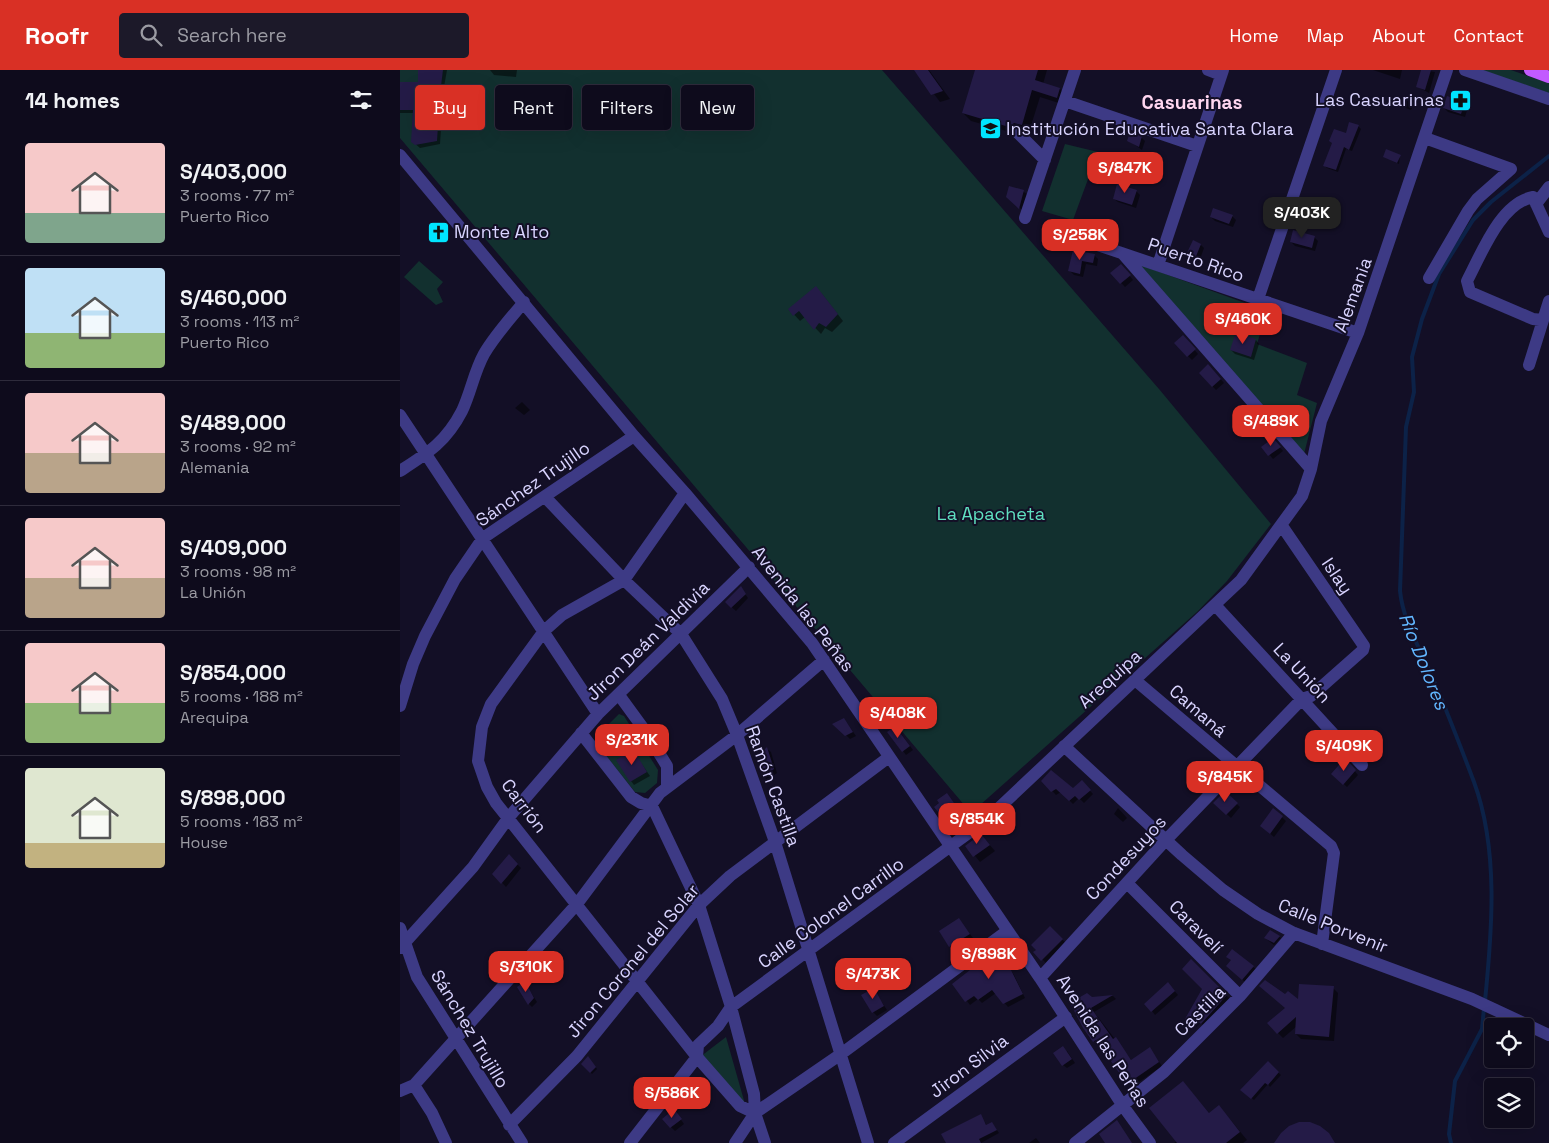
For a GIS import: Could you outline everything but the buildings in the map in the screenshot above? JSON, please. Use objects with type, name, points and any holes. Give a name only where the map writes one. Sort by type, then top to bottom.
[{"type":"main road","points":[[1530,70],[1549,76]]},
{"type":"street","points":[[1025,218],[1075,70]]},
{"type":"street","points":[[1158,265],[1222,72],[1208,70]]},
{"type":"street","points":[[1258,299],[1336,70]]},
{"type":"street","name":"Alemania","points":[[1282,526],[1302,496],[1311,469],[1321,421],[1358,333],[1447,70]]},
{"type":"street","points":[[1465,70],[1549,99]]},
{"type":"street","points":[[1065,101],[1197,146]]},
{"type":"street","points":[[1016,131],[1045,160]]},
{"type":"street","points":[[1425,138],[1511,169],[1477,199],[1468,211],[1430,278]]},
{"type":"street","name":"Avenida las Peñas","points":[[400,155],[404,169],[524,302],[634,436],[685,492],[797,624],[824,660],[951,846],[1066,1017],[1123,1106],[1150,1143]]},
{"type":"street","points":[[1536,204],[1549,188]]},
{"type":"street","points":[[1542,320],[1533,319],[1470,292],[1467,281],[1490,236],[1508,212],[1526,198],[1533,197],[1549,232]]},
{"type":"street","name":"Puerto Rico","points":[[1080,239],[1358,333]]},
{"type":"street","points":[[1123,254],[1311,469]]},
{"type":"street","points":[[1529,365],[1549,301]]},
{"type":"street","points":[[400,471],[433,450],[451,428],[462,410],[474,374],[485,353],[524,302]]},
{"type":"street","points":[[400,415],[598,714]]},
{"type":"street","name":"Sánchez Trujillo","points":[[400,706],[402,692],[425,636],[456,579],[483,538],[546,498],[634,436]]},
{"type":"street","name":"Carrión","points":[[685,492],[624,580],[562,615],[544,631],[491,704],[482,727],[478,761],[496,803],[698,1057],[740,1106],[755,1113]]},
{"type":"street","name":"Ramón Castilla","points":[[546,498],[624,580],[681,634],[722,699],[737,735],[775,842],[868,1143]]},
{"type":"street","name":"Arequipa","points":[[951,846],[986,821],[1064,746],[1216,606],[1241,580],[1282,526]]},
{"type":"street","name":"Islay","points":[[1282,526],[1364,646]]},
{"type":"street","name":"Jiron Deán Valdivia","points":[[402,945],[473,867],[509,817],[598,714],[749,567]]},
{"type":"street","name":"La Unión","points":[[1216,606],[1362,765]]},
{"type":"street","name":"Condesuyos","points":[[1040,978],[1165,841],[1302,698],[1311,696],[1363,650],[1364,646]]},
{"type":"street","points":[[400,1091],[414,1085],[578,904],[667,785],[737,735],[824,660]]},
{"type":"street","name":"Camaná","points":[[1135,680],[1331,846],[1334,853],[1322,944]]},
{"type":"street","points":[[619,695],[646,732],[666,766],[667,785]]},
{"type":"street","points":[[581,733],[631,797],[641,803],[652,806],[699,905],[731,1007],[754,1094],[755,1113],[765,1143]]},
{"type":"street","name":"Calle Porvenir","points":[[1064,746],[1165,841],[1223,890],[1258,914],[1294,933],[1322,944],[1472,998],[1549,1035]]},
{"type":"street","name":"Jiron Coronel del Solar","points":[[509,1125],[577,1056],[699,905],[730,876],[889,757]]},
{"type":"street","name":"Calle Colonel Carrillo","points":[[698,1057],[698,1044],[718,1026],[731,1007],[951,846]]},
{"type":"street","name":"Caravelí","points":[[1127,883],[1240,996]]},
{"type":"street","name":"Sánchez Trujillo","points":[[400,928],[402,945],[417,977],[455,1040],[522,1143]]},
{"type":"street","points":[[735,1143],[755,1113],[840,1054],[1007,931]]},
{"type":"street","name":"Castilla","points":[[1075,1143],[1164,1072],[1240,996],[1294,933]]},
{"type":"street","name":"Jiron Silvia","points":[[894,1143],[1066,1017]]},
{"type":"street","points":[[630,1143],[698,1057]]},
{"type":"street","points":[[414,1085],[432,1113],[446,1143]]},
{"type":"green space","name":"La Apacheta","points":[[400,70],[882,70],[1159,389],[1271,524],[1227,581],[1198,611],[971,813],[400,138]]},
{"type":"green space","points":[[1481,70],[1511,70],[1549,83],[1549,93]]},
{"type":"green space","points":[[1065,144],[1098,152],[1073,220],[1042,211]]},
{"type":"green space","points":[[419,261],[443,282],[437,289],[443,302],[436,305],[404,277]]},
{"type":"green space","points":[[1135,263],[1267,311],[1257,344],[1307,363],[1297,395],[1317,403],[1304,454]]},
{"type":"green space","points":[[619,714],[624,716],[658,770],[657,783],[645,793],[635,792],[596,743],[597,736]]},
{"type":"green space","points":[[726,1037],[745,1104],[696,1060]]},
{"type":"waterway","name":"Río Dolores","points":[[1485,1001],[1490,947],[1492,891],[1487,835],[1482,808],[1447,713],[1404,612],[1400,591],[1406,427],[1414,392],[1412,357],[1422,319],[1439,274],[1473,220],[1491,202],[1549,156]]},
{"type":"waterway","name":"Río Dolores","points":[[1451,1143],[1449,1134],[1455,1081],[1482,1029],[1484,1008]]},
{"type":"place","name":"Las Casuarinas","points":[[1460,100]]},
{"type":"place","name":"Institución Educativa Santa Clara","points":[[990,129]]},
{"type":"place","name":"Monte Alto","points":[[438,232]]},
{"type":"district","name":"Casuarinas","points":[[1192,102]]}]
